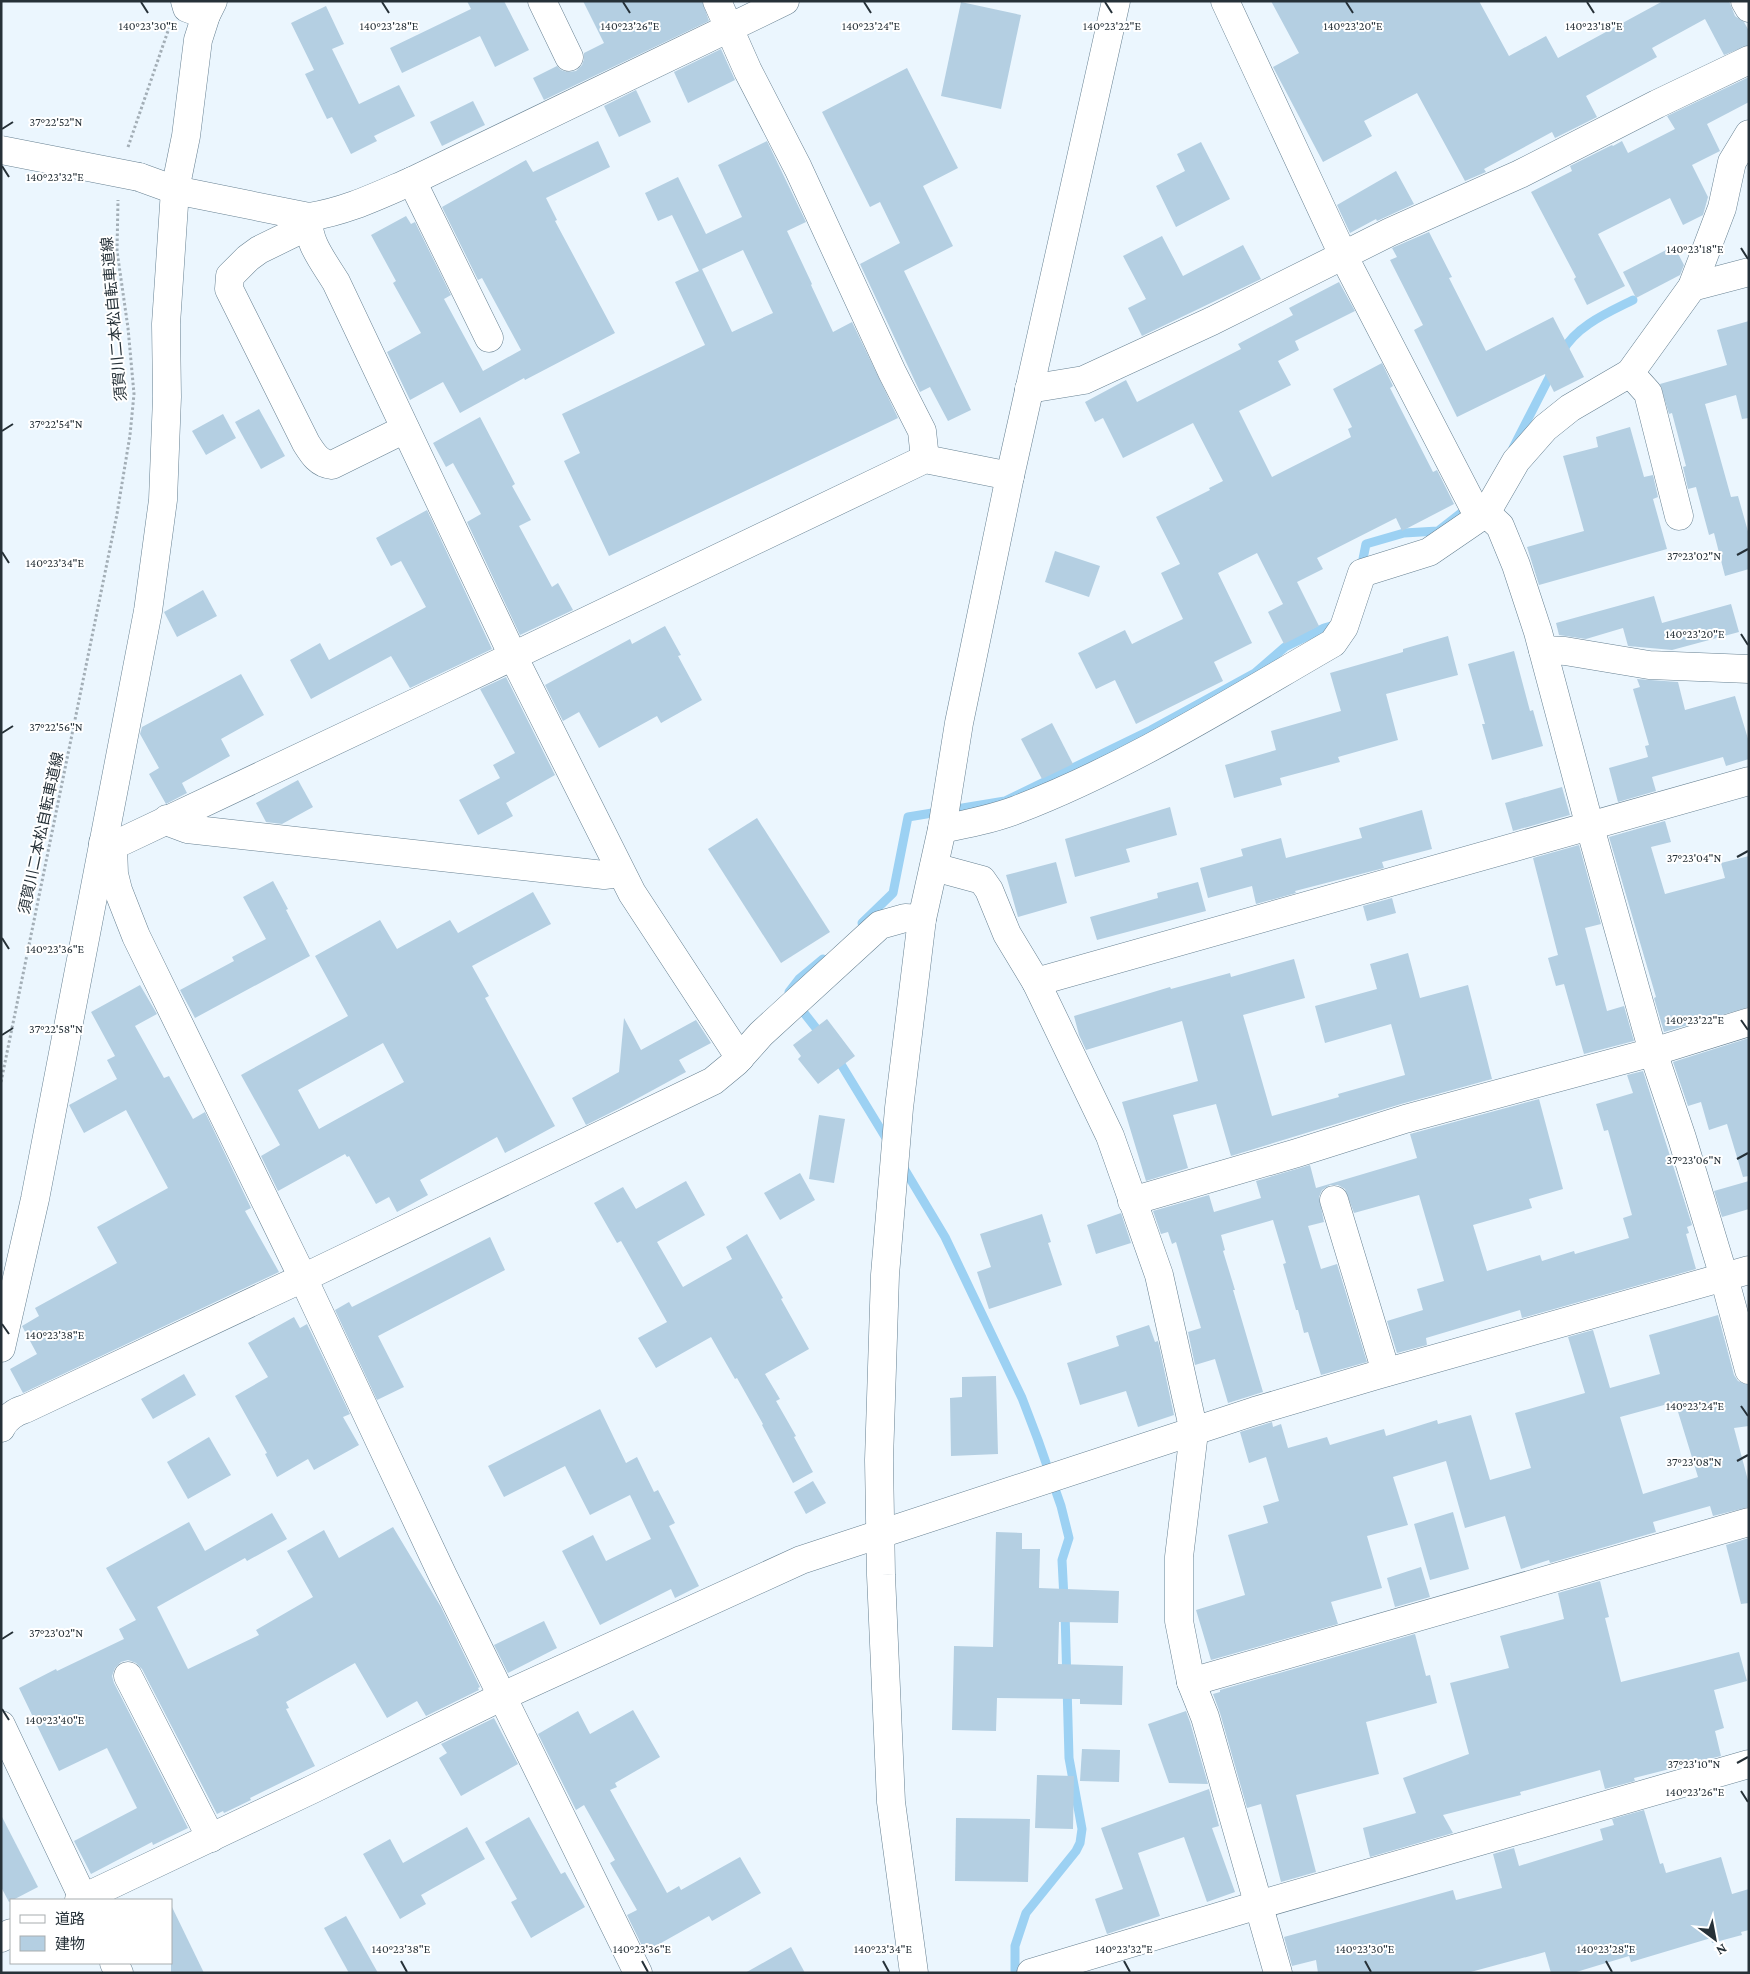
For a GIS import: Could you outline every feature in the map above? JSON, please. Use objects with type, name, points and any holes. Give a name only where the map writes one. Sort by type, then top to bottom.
[{"type":"street","points":[[542,1],[569,57]]},
{"type":"street","points":[[716,1],[730,27],[748,71],[798,168],[892,372],[922,431],[925,459]]},
{"type":"street","points":[[405,429],[332,464],[324,464],[315,457],[306,443],[229,289],[230,276],[259,250],[309,222],[354,207],[412,181],[785,1]]},
{"type":"street","points":[[914,1973],[891,1802],[881,1575],[879,1460],[885,1275],[898,1108],[922,919],[942,829],[959,723],[1010,476],[1116,1]]},
{"type":"street","points":[[1225,1],[1343,255],[1473,506],[1486,513],[1500,526],[1516,565],[1542,650],[1653,1052],[1736,1274],[1749,1370]]},
{"type":"street","points":[[1745,1],[1749,8]]},
{"type":"street","points":[[1,1348],[37,1190],[84,949],[108,843],[148,611],[163,500],[167,397],[166,324],[175,190],[186,136],[201,6]]},
{"type":"street","points":[[1029,389],[1084,380],[1212,321],[1390,232],[1520,174],[1657,104],[1749,60]]},
{"type":"street","points":[[942,829],[982,821],[1015,810],[1103,772],[1166,740],[1333,643],[1344,627],[1362,573],[1429,552],[1486,513],[1516,461],[1545,428],[1570,408],[1630,372],[1692,287],[1722,208],[1732,162],[1749,134]]},
{"type":"street","points":[[1,150],[139,178],[175,190],[309,222]]},
{"type":"street","points":[[412,181],[489,338]]},
{"type":"street","points":[[309,222],[313,243],[336,282],[513,656],[621,873],[650,922],[740,1058]]},
{"type":"street","points":[[1692,287],[1749,272]]},
{"type":"street","points":[[1630,372],[1648,394],[1679,516]]},
{"type":"street","points":[[108,843],[122,841],[925,459],[1010,476]]},
{"type":"street","points":[[1542,650],[1565,651],[1649,665],[1749,669]]},
{"type":"street","points":[[1036,982],[1749,781]]},
{"type":"street","points":[[167,819],[178,827],[196,830],[604,875],[621,873]]},
{"type":"street","points":[[108,843],[118,890],[136,936],[303,1278],[376,1437],[554,1805],[638,1973]]},
{"type":"street","points":[[934,867],[982,880],[994,899],[1007,934],[1036,982],[1110,1136],[1158,1276],[1194,1432],[1179,1557],[1179,1621],[1191,1682],[1205,1717],[1278,1973]]},
{"type":"street","points":[[1,1428],[3,1423],[19,1411],[25,1410],[303,1278],[706,1084],[740,1058],[762,1034],[880,925],[905,918],[922,919]]},
{"type":"street","points":[[1132,1201],[1298,1153],[1405,1119],[1653,1052],[1749,1022]]},
{"type":"street","points":[[1334,1200],[1386,1372]]},
{"type":"street","points":[[84,1899],[502,1696],[801,1560],[1256,1411],[1386,1372],[1736,1274]]},
{"type":"street","points":[[1191,1682],[1749,1522]]},
{"type":"street","points":[[128,1676],[211,1838]]},
{"type":"street","points":[[1,1726],[82,1899]]},
{"type":"street","points":[[1032,1973],[1749,1764]]},
{"type":"path","points":[[127,152],[169,27]]},
{"type":"path","name":"須賀川二本松自転車道線","points":[[1,1082],[117,514],[130,435],[134,394],[128,328],[117,250],[118,195]]},
{"type":"building","points":[[467,1],[504,1],[529,50],[495,67],[480,36],[402,73],[390,48],[471,9]]},
{"type":"building","points":[[583,1],[702,1],[709,21],[544,100],[533,78],[557,66],[567,72],[576,71],[582,65],[584,53],[604,43]]},
{"type":"building","points":[[1271,1],[1479,1],[1509,56],[1546,36],[1558,58],[1663,1],[1729,1],[1735,16],[1744,22],[1749,31],[1749,45],[1724,55],[1705,19],[1652,48],[1657,57],[1586,96],[1597,117],[1555,138],[1552,132],[1484,169],[1486,172],[1465,181],[1417,93],[1364,121],[1372,136],[1323,162],[1273,67],[1299,53]]},
{"type":"building","points":[[961,2],[1021,15],[1001,109],[941,96]]},
{"type":"building","points":[[326,6],[344,44],[332,49],[359,104],[399,85],[415,116],[374,136],[377,141],[351,154],[332,117],[327,119],[305,74],[314,70],[291,23]]},
{"type":"building","points":[[721,49],[735,80],[688,103],[674,72]]},
{"type":"building","points":[[907,68],[958,168],[923,186],[953,246],[904,271],[971,410],[948,421],[930,387],[920,392],[860,264],[900,243],[880,202],[870,207],[822,112]]},
{"type":"building","points":[[1749,77],[1749,102],[1707,124],[1720,151],[1692,165],[1708,197],[1703,215],[1683,225],[1670,198],[1598,234],[1625,286],[1587,305],[1574,279],[1576,277],[1531,192],[1572,171],[1570,166],[1612,145],[1622,141],[1628,153],[1675,129],[1667,116]]},
{"type":"building","points":[[636,90],[651,122],[619,137],[604,106]]},
{"type":"building","points":[[473,101],[485,125],[442,146],[430,122]]},
{"type":"building","points":[[598,141],[610,167],[546,198],[557,220],[555,221],[615,333],[525,380],[524,378],[460,413],[443,382],[410,400],[387,352],[421,333],[393,283],[396,281],[371,235],[406,216],[411,224],[415,222],[451,295],[444,299],[483,371],[521,350],[482,278],[478,280],[442,207],[526,160],[533,172]]},
{"type":"building","points":[[767,141],[806,222],[787,231],[833,332],[852,322],[898,418],[609,556],[564,461],[580,453],[562,414],[705,345],[675,282],[699,271],[672,215],[658,221],[645,193],[678,177],[706,234],[742,217],[718,165]],"holes":[[[743,250],[773,313],[732,332],[702,269]]]},
{"type":"building","points":[[1201,142],[1230,199],[1176,227],[1156,186],[1185,171],[1177,154]]},
{"type":"building","points":[[1396,171],[1414,204],[1377,221],[1376,219],[1350,233],[1337,205]]},
{"type":"building","points":[[1429,232],[1452,277],[1449,278],[1486,351],[1553,317],[1584,377],[1554,392],[1545,374],[1457,417],[1414,330],[1423,325],[1390,260],[1397,257],[1392,248]]},
{"type":"building","points":[[1162,236],[1183,276],[1243,245],[1261,279],[1142,336],[1128,308],[1146,299],[1123,256]]},
{"type":"building","points":[[1674,246],[1684,265],[1680,275],[1636,298],[1623,272]]},
{"type":"building","points":[[1339,282],[1355,311],[1295,341],[1299,350],[1278,361],[1291,385],[1239,411],[1272,477],[1351,437],[1348,429],[1352,427],[1333,389],[1382,363],[1393,386],[1390,388],[1433,472],[1437,470],[1454,504],[1402,531],[1396,518],[1317,558],[1323,569],[1297,582],[1319,626],[1284,644],[1268,612],[1283,604],[1257,553],[1218,573],[1252,643],[1214,662],[1223,681],[1136,724],[1115,680],[1096,689],[1078,653],[1125,630],[1132,644],[1183,619],[1161,573],[1180,564],[1156,517],[1210,490],[1209,488],[1223,481],[1193,423],[1123,458],[1103,418],[1095,422],[1085,402],[1126,380],[1137,402],[1241,349],[1238,344],[1293,315],[1289,308]]},
{"type":"building","points":[[1749,321],[1749,418],[1742,419],[1736,395],[1705,404],[1731,497],[1738,496],[1749,535],[1749,569],[1725,576],[1714,533],[1709,535],[1696,487],[1688,489],[1683,467],[1686,466],[1672,413],[1669,414],[1660,384],[1727,365],[1717,330]]},
{"type":"building","points":[[259,409],[285,456],[261,469],[235,422]]},
{"type":"building","points":[[223,414],[236,438],[206,455],[192,431]]},
{"type":"building","points":[[480,417],[515,484],[512,486],[531,520],[519,526],[552,587],[558,583],[573,610],[520,635],[467,522],[481,514],[453,463],[446,467],[433,443]]},
{"type":"building","points":[[1630,427],[1644,477],[1653,475],[1658,497],[1653,499],[1667,549],[1539,585],[1527,547],[1584,531],[1563,456],[1598,447],[1596,437]]},
{"type":"building","points":[[427,510],[492,649],[410,688],[391,656],[311,699],[290,660],[320,643],[329,660],[426,607],[401,561],[391,566],[376,538]]},
{"type":"building","points":[[1055,551],[1100,566],[1089,597],[1045,582]]},
{"type":"building","points":[[203,590],[217,616],[177,637],[164,612]]},
{"type":"building","points":[[1654,596],[1662,623],[1731,604],[1739,632],[1672,650],[1628,646],[1623,628],[1586,639],[1559,635],[1556,623]]},
{"type":"building","points":[[665,626],[681,655],[678,656],[702,700],[661,723],[657,716],[599,748],[579,712],[563,721],[545,685],[630,639],[632,644]]},
{"type":"building","points":[[1448,636],[1458,675],[1386,694],[1398,740],[1338,757],[1340,762],[1280,778],[1282,785],[1234,798],[1225,765],[1276,750],[1271,731],[1341,711],[1330,673],[1403,652],[1403,649]]},
{"type":"building","points":[[1514,651],[1530,711],[1533,710],[1543,746],[1492,760],[1482,724],[1485,724],[1468,664]]},
{"type":"building","points":[[241,674],[264,715],[221,739],[230,756],[182,783],[187,793],[166,804],[149,774],[159,768],[140,734],[142,727]]},
{"type":"building","points":[[506,677],[555,775],[506,803],[513,816],[478,835],[459,800],[500,778],[493,765],[515,753],[480,689]]},
{"type":"building","points":[[1637,679],[1678,682],[1685,710],[1735,696],[1749,742],[1749,759],[1726,766],[1723,757],[1652,777],[1656,791],[1618,802],[1609,768],[1648,757],[1645,746],[1649,745],[1633,689],[1640,687]]},
{"type":"building","points":[[1052,723],[1073,764],[1042,779],[1021,739]]},
{"type":"building","points":[[298,780],[313,807],[282,824],[266,822],[256,803]]},
{"type":"building","points":[[1562,787],[1570,815],[1513,831],[1505,803]]},
{"type":"building","points":[[1170,807],[1177,835],[1126,849],[1130,862],[1075,877],[1065,839]]},
{"type":"building","points":[[1422,810],[1432,849],[1382,862],[1384,868],[1295,891],[1296,893],[1256,904],[1252,886],[1208,898],[1200,868],[1243,856],[1241,849],[1281,838],[1286,858],[1362,838],[1359,828]]},
{"type":"building","points":[[757,818],[830,932],[781,963],[708,849]]},
{"type":"building","points":[[1665,821],[1671,842],[1651,847],[1665,894],[1725,878],[1721,863],[1749,856],[1749,1007],[1664,1032],[1654,998],[1656,997],[1609,837]]},
{"type":"building","points":[[1579,845],[1601,924],[1585,928],[1607,1011],[1624,1006],[1634,1041],[1584,1054],[1564,984],[1556,986],[1548,958],[1558,955],[1533,858]]},
{"type":"building","points":[[1056,862],[1067,903],[1018,917],[1006,875]]},
{"type":"building","points":[[273,881],[310,956],[195,1018],[180,990],[234,961],[232,957],[266,939],[243,897]]},
{"type":"building","points":[[1198,882],[1206,911],[1097,940],[1090,917],[1158,898],[1157,893]]},
{"type":"building","points":[[533,892],[551,924],[472,966],[489,996],[485,998],[555,1126],[505,1153],[497,1137],[420,1180],[428,1195],[397,1212],[389,1197],[376,1204],[349,1156],[347,1157],[345,1154],[278,1191],[261,1156],[280,1145],[241,1075],[348,1016],[315,956],[380,920],[397,949],[450,920],[458,933]],"holes":[[[383,1043],[404,1082],[319,1129],[298,1090]]]},
{"type":"building","points":[[1392,898],[1396,913],[1367,921],[1363,906]]},
{"type":"building","points":[[1408,953],[1420,998],[1468,985],[1492,1079],[1401,1104],[1231,1156],[1216,1104],[1173,1115],[1188,1168],[1146,1181],[1122,1102],[1198,1081],[1182,1021],[1086,1050],[1079,1035],[1074,1016],[1170,987],[1171,989],[1230,973],[1231,977],[1294,959],[1305,998],[1243,1015],[1272,1116],[1339,1097],[1338,1094],[1405,1075],[1391,1024],[1325,1043],[1315,1006],[1377,989],[1370,964]]},
{"type":"building","points":[[140,985],[157,1014],[135,1026],[164,1078],[169,1076],[193,1119],[205,1112],[251,1208],[245,1211],[279,1272],[23,1393],[10,1369],[37,1354],[22,1326],[39,1316],[35,1308],[117,1263],[97,1227],[168,1188],[126,1110],[84,1133],[69,1105],[117,1079],[107,1060],[115,1056],[91,1012]]},
{"type":"building","points":[[624,1018],[641,1050],[696,1020],[711,1043],[679,1060],[686,1072],[586,1125],[572,1098],[619,1072]]},
{"type":"building","points":[[827,1019],[855,1056],[818,1084],[798,1059],[801,1056],[793,1045]]},
{"type":"building","points":[[1749,1038],[1749,1176],[1743,1177],[1727,1124],[1709,1130],[1701,1102],[1688,1106],[1673,1062]]},
{"type":"building","points":[[1643,1071],[1692,1225],[1687,1227],[1689,1233],[1686,1234],[1696,1269],[1522,1318],[1520,1310],[1426,1338],[1427,1345],[1397,1353],[1387,1321],[1423,1310],[1417,1289],[1444,1281],[1419,1195],[1354,1213],[1345,1189],[1338,1185],[1330,1185],[1322,1190],[1319,1197],[1324,1222],[1308,1226],[1321,1269],[1337,1264],[1367,1362],[1321,1375],[1308,1332],[1304,1333],[1298,1310],[1296,1310],[1283,1264],[1286,1263],[1273,1220],[1221,1235],[1225,1250],[1223,1251],[1235,1290],[1233,1290],[1263,1392],[1228,1403],[1215,1359],[1195,1365],[1188,1332],[1201,1328],[1176,1242],[1172,1244],[1168,1232],[1161,1234],[1153,1211],[1209,1195],[1214,1212],[1261,1198],[1256,1181],[1310,1165],[1316,1188],[1417,1158],[1410,1134],[1539,1099],[1563,1189],[1529,1199],[1532,1208],[1473,1225],[1487,1271],[1540,1255],[1542,1261],[1574,1251],[1575,1254],[1629,1238],[1623,1218],[1632,1215],[1608,1130],[1604,1131],[1596,1104],[1633,1093],[1627,1075]]},
{"type":"building","points":[[819,1115],[845,1119],[834,1183],[809,1179]]},
{"type":"building","points":[[800,1173],[815,1200],[780,1220],[764,1193]]},
{"type":"building","points":[[686,1181],[705,1215],[657,1242],[683,1287],[732,1259],[726,1247],[747,1234],[809,1349],[765,1374],[780,1399],[776,1401],[796,1436],[794,1437],[813,1472],[793,1483],[763,1424],[711,1337],[656,1368],[638,1338],[667,1322],[621,1241],[617,1243],[594,1203],[623,1187],[636,1209]]},
{"type":"building","points":[[1749,1181],[1749,1209],[1722,1217],[1714,1191]]},
{"type":"building","points":[[1121,1213],[1131,1243],[1096,1254],[1087,1225]]},
{"type":"building","points":[[1042,1214],[1051,1242],[1048,1243],[1062,1285],[989,1309],[977,1272],[991,1267],[980,1234]]},
{"type":"building","points":[[490,1237],[505,1270],[378,1336],[404,1387],[377,1400],[335,1310],[349,1302],[352,1307]]},
{"type":"building","points":[[1718,1315],[1734,1375],[1738,1381],[1749,1385],[1749,1426],[1734,1428],[1749,1484],[1749,1507],[1713,1516],[1710,1506],[1653,1522],[1656,1532],[1550,1563],[1549,1560],[1521,1569],[1505,1516],[1465,1528],[1446,1461],[1393,1477],[1408,1525],[1367,1536],[1382,1588],[1331,1602],[1338,1624],[1211,1660],[1196,1610],[1245,1595],[1228,1535],[1268,1523],[1263,1506],[1279,1501],[1266,1457],[1249,1463],[1240,1432],[1272,1422],[1273,1427],[1281,1424],[1288,1448],[1327,1437],[1330,1445],[1384,1429],[1386,1436],[1437,1420],[1438,1424],[1471,1415],[1490,1480],[1531,1468],[1515,1413],[1585,1393],[1568,1337],[1593,1330],[1610,1388],[1660,1374],[1649,1335]],"holes":[[[1675,1402],[1698,1477],[1643,1494],[1620,1417]]]},
{"type":"building","points":[[294,1317],[300,1328],[307,1324],[350,1414],[343,1417],[359,1445],[314,1470],[308,1459],[277,1477],[265,1454],[267,1453],[235,1396],[268,1377],[248,1343]]},
{"type":"building","points":[[1149,1325],[1155,1342],[1158,1341],[1174,1415],[1138,1427],[1126,1391],[1080,1405],[1067,1363],[1119,1346],[1116,1336]]},
{"type":"building","points":[[184,1374],[196,1395],[153,1419],[141,1399]]},
{"type":"building","points":[[996,1376],[998,1454],[951,1456],[950,1398],[962,1397],[962,1377]]},
{"type":"building","points":[[600,1409],[626,1463],[637,1457],[654,1492],[658,1490],[675,1523],[669,1526],[699,1586],[675,1598],[671,1589],[600,1625],[562,1551],[593,1535],[606,1561],[651,1539],[630,1495],[590,1515],[565,1466],[504,1497],[488,1466]]},
{"type":"building","points":[[209,1437],[231,1475],[188,1499],[167,1462]]},
{"type":"building","points":[[813,1481],[826,1503],[806,1514],[794,1492]]},
{"type":"building","points":[[1453,1512],[1469,1569],[1430,1580],[1414,1524]]},
{"type":"building","points":[[272,1513],[287,1539],[247,1561],[245,1558],[157,1607],[188,1669],[259,1635],[256,1630],[313,1597],[287,1551],[324,1530],[339,1558],[393,1527],[441,1607],[480,1687],[478,1688],[479,1690],[426,1716],[417,1701],[387,1718],[355,1663],[286,1702],[289,1708],[286,1709],[315,1766],[250,1798],[251,1800],[224,1813],[223,1811],[217,1814],[142,1669],[136,1663],[128,1660],[121,1662],[115,1668],[112,1676],[114,1683],[188,1828],[153,1845],[152,1842],[91,1874],[74,1841],[137,1808],[107,1748],[59,1771],[19,1688],[56,1669],[57,1671],[124,1639],[119,1629],[136,1620],[106,1568],[189,1522],[205,1551]]},
{"type":"building","points":[[996,1532],[1022,1533],[1022,1549],[1040,1549],[1039,1588],[1119,1591],[1118,1623],[1059,1622],[1058,1664],[1123,1666],[1122,1705],[1080,1704],[1080,1699],[997,1698],[996,1731],[952,1730],[954,1646],[993,1647]]},
{"type":"building","points":[[1749,1538],[1749,1603],[1741,1604],[1726,1545]]},
{"type":"building","points":[[1421,1567],[1430,1597],[1395,1607],[1387,1578]]},
{"type":"building","points":[[1600,1581],[1609,1617],[1605,1618],[1621,1682],[1739,1652],[1747,1681],[1714,1690],[1724,1728],[1715,1731],[1721,1756],[1634,1778],[1635,1781],[1605,1789],[1600,1770],[1520,1792],[1521,1795],[1443,1815],[1453,1833],[1370,1857],[1363,1828],[1416,1813],[1403,1778],[1469,1754],[1450,1683],[1509,1668],[1500,1636],[1564,1619],[1558,1593]]},
{"type":"building","points":[[544,1621],[557,1648],[508,1673],[494,1645]]},
{"type":"building","points":[[1415,1634],[1426,1676],[1430,1675],[1437,1703],[1366,1722],[1379,1774],[1296,1795],[1316,1872],[1281,1882],[1261,1804],[1247,1808],[1213,1694],[1220,1692],[1220,1690]]},
{"type":"building","points":[[633,1710],[660,1757],[615,1783],[617,1787],[610,1790],[667,1893],[679,1886],[681,1890],[740,1857],[761,1893],[712,1921],[709,1916],[645,1952],[627,1915],[637,1910],[610,1863],[615,1860],[584,1805],[576,1810],[538,1734],[578,1711],[590,1734]]},
{"type":"building","points":[[1186,1711],[1208,1784],[1169,1783],[1148,1724]]},
{"type":"building","points":[[494,1718],[518,1764],[461,1796],[439,1758],[447,1753],[441,1744]]},
{"type":"building","points":[[1082,1749],[1120,1750],[1119,1782],[1080,1781]]},
{"type":"building","points":[[1037,1775],[1074,1776],[1073,1829],[1035,1828]]},
{"type":"building","points":[[1209,1789],[1219,1826],[1212,1828],[1235,1892],[1207,1902],[1184,1837],[1138,1853],[1160,1916],[1107,1934],[1095,1899],[1123,1889],[1101,1828]]},
{"type":"building","points":[[1644,1810],[1660,1864],[1663,1863],[1666,1873],[1721,1857],[1732,1894],[1749,1889],[1749,1930],[1741,1932],[1742,1935],[1712,1943],[1711,1938],[1631,1962],[1629,1956],[1573,1973],[1551,1973],[1545,1952],[1467,1973],[1318,1973],[1316,1960],[1292,1966],[1284,1937],[1453,1890],[1456,1900],[1502,1888],[1493,1854],[1514,1848],[1519,1866],[1603,1840],[1600,1829],[1614,1825],[1612,1819]]},
{"type":"building","points":[[1,1815],[38,1887],[15,1899],[10,1899],[9,1902],[1,1887]]},
{"type":"building","points":[[529,1817],[561,1874],[565,1872],[585,1907],[531,1938],[511,1902],[517,1899],[485,1842]]},
{"type":"building","points":[[956,1818],[1030,1819],[1028,1882],[955,1881]]},
{"type":"building","points":[[467,1827],[485,1859],[421,1895],[426,1904],[400,1919],[363,1854],[390,1839],[403,1863]]},
{"type":"building","points":[[172,1907],[204,1973],[171,1973],[172,1964]]},
{"type":"building","points":[[346,1916],[378,1973],[349,1973],[324,1928]]},
{"type":"building","points":[[791,1947],[805,1973],[745,1973]]},
{"type":"waterway","points":[[1562,352],[1575,335],[1593,321],[1633,300]]},
{"type":"waterway","points":[[1513,448],[1553,370]]},
{"type":"waterway","points":[[1361,569],[1366,544],[1404,533],[1438,531],[1470,506]]},
{"type":"waterway","points":[[862,923],[893,893],[908,817],[1005,801],[1151,730],[1255,673],[1285,647],[1324,628],[1338,624]]},
{"type":"waterway","points":[[789,992],[799,979],[823,959]]},
{"type":"waterway","points":[[797,1004],[823,1037]]},
{"type":"waterway","points":[[836,1056],[889,1143]]},
{"type":"waterway","points":[[902,1165],[945,1237],[1022,1398],[1038,1440],[1061,1506],[1069,1538],[1062,1560],[1064,1599]]},
{"type":"waterway","points":[[1015,1973],[1015,1946],[1026,1913],[1076,1851],[1080,1843],[1082,1829],[1069,1758],[1065,1612]]}]
